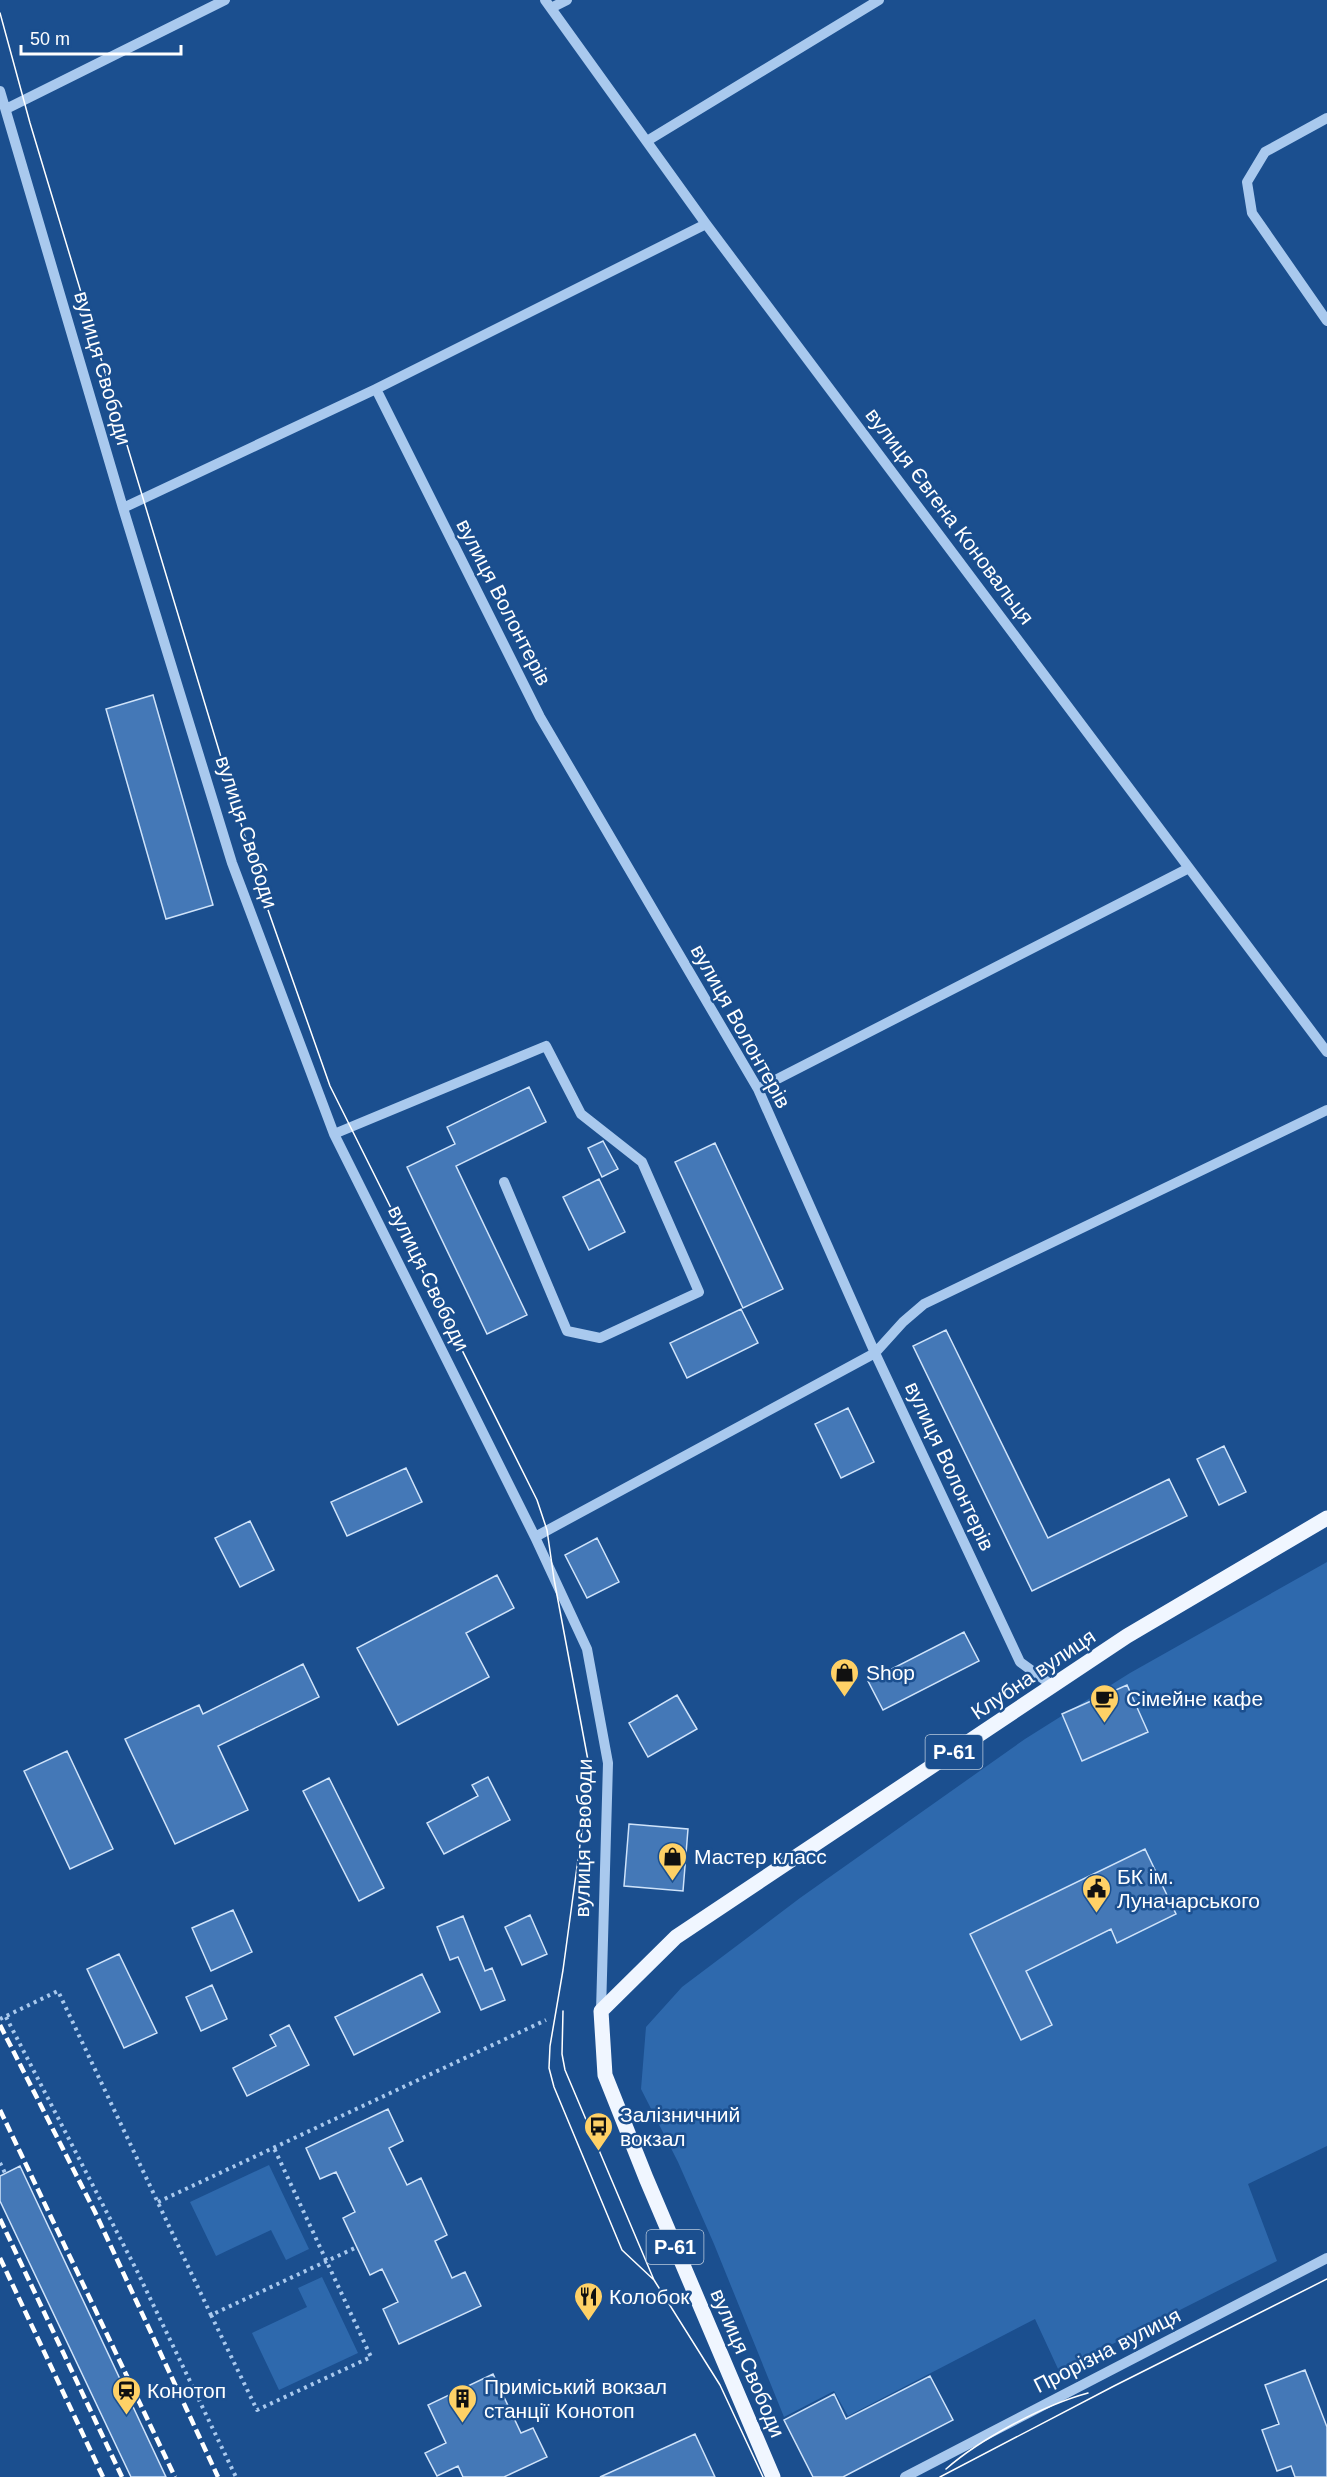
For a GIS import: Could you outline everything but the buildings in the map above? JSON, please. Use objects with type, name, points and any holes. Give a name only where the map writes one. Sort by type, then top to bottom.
[{"type":"main road","name":"Клубна вулиця","points":[[601,2011],[676,1937],[1127,1636],[1327,1518]]},
{"type":"main road","name":"вулиця Свободи","points":[[601,2011],[605,2075],[646,2178],[773,2477]]},
{"type":"street","points":[[6,109],[225,0]]},
{"type":"street","points":[[549,4],[567,0]]},
{"type":"street","points":[[647,141],[879,0]]},
{"type":"street","name":"вулиця Євгена Коновальця","points":[[549,4],[706,224],[1190,868],[1323,1040],[1327,1052]]},
{"type":"street","name":"вулиця Свободи","points":[[0,91],[123,508],[232,863],[334,1134],[535,1537],[587,1649],[608,1763],[601,2011]]},
{"type":"street","points":[[1327,118],[1265,152],[1247,182],[1252,213],[1327,321]]},
{"type":"street","points":[[123,508],[376,389],[706,224]]},
{"type":"street","name":"вулиця Волонтерів","points":[[376,389],[540,717],[758,1089],[875,1353],[1020,1662],[1053,1686]]},
{"type":"street","points":[[758,1089],[1190,868]]},
{"type":"street","points":[[334,1134],[546,1046],[581,1114],[642,1162],[699,1292],[600,1338],[567,1331],[504,1182]]},
{"type":"street","points":[[535,1537],[875,1353],[924,1304],[1327,1110]]},
{"type":"street","name":"Прорізна вулиця","points":[[905,2477],[1327,2258]]},
{"type":"path","points":[[0,2019],[58,1991],[257,2410],[371,2357],[328,2260],[274,2148]]},
{"type":"path","points":[[6,2017],[138,2271],[236,2477]]},
{"type":"path","points":[[158,2202],[546,2020]]},
{"type":"path","points":[[0,2163],[5,2173]]},
{"type":"path","points":[[211,2315],[357,2247]]},
{"type":"shaded area","points":[[1327,1562],[1327,2146],[1248,2184],[1277,2261],[1059,2371],[1035,2319],[848,2416],[834,2391],[784,2417],[714,2244],[678,2162],[641,2089],[646,2027],[682,1987],[800,1898],[1025,1739],[1130,1673]]},
{"type":"shaded area","points":[[269,2165],[309,2249],[286,2260],[271,2230],[216,2256],[190,2202]]},
{"type":"shaded area","points":[[322,2277],[358,2353],[279,2390],[252,2333],[307,2307],[298,2288]]},
{"type":"tram line","points":[[0,13],[30,123],[261,890],[330,1086],[537,1500],[547,1530],[590,1771],[563,1970],[550,2046],[549,2068],[554,2087],[622,2250],[654,2280]]},
{"type":"tram line","points":[[563,2011],[562,2054],[565,2070],[654,2280],[720,2385],[763,2477]]},
{"type":"tram line","points":[[940,2477],[1327,2279]]},
{"type":"tram line","points":[[946,2469],[976,2446],[1013,2424],[1071,2398],[1088,2393]]},
{"type":"railway","points":[[0,2025],[95,2212],[218,2477]]},
{"type":"railway","points":[[0,2110],[175,2477]]},
{"type":"railway","points":[[0,2219],[122,2477]]},
{"type":"railway","points":[[0,2258],[103,2477]]},
{"type":"place","name":"Shop","points":[[845,1698]]},
{"type":"place","name":"Сімейне кафе","points":[[1105,1724]]},
{"type":"place","name":"Мастер класс","points":[[673,1882]]},
{"type":"place","name":"БК ім. Луначарського","points":[[1096,1914]]},
{"type":"place","name":"Залізничний вокзал","points":[[599,2152]]},
{"type":"place","name":"Колобок","points":[[588,2322]]},
{"type":"place","name":"Конотоп","points":[[126,2416]]},
{"type":"place","name":"Приміський вокзал станції Конотоп","points":[[463,2424]]}]
